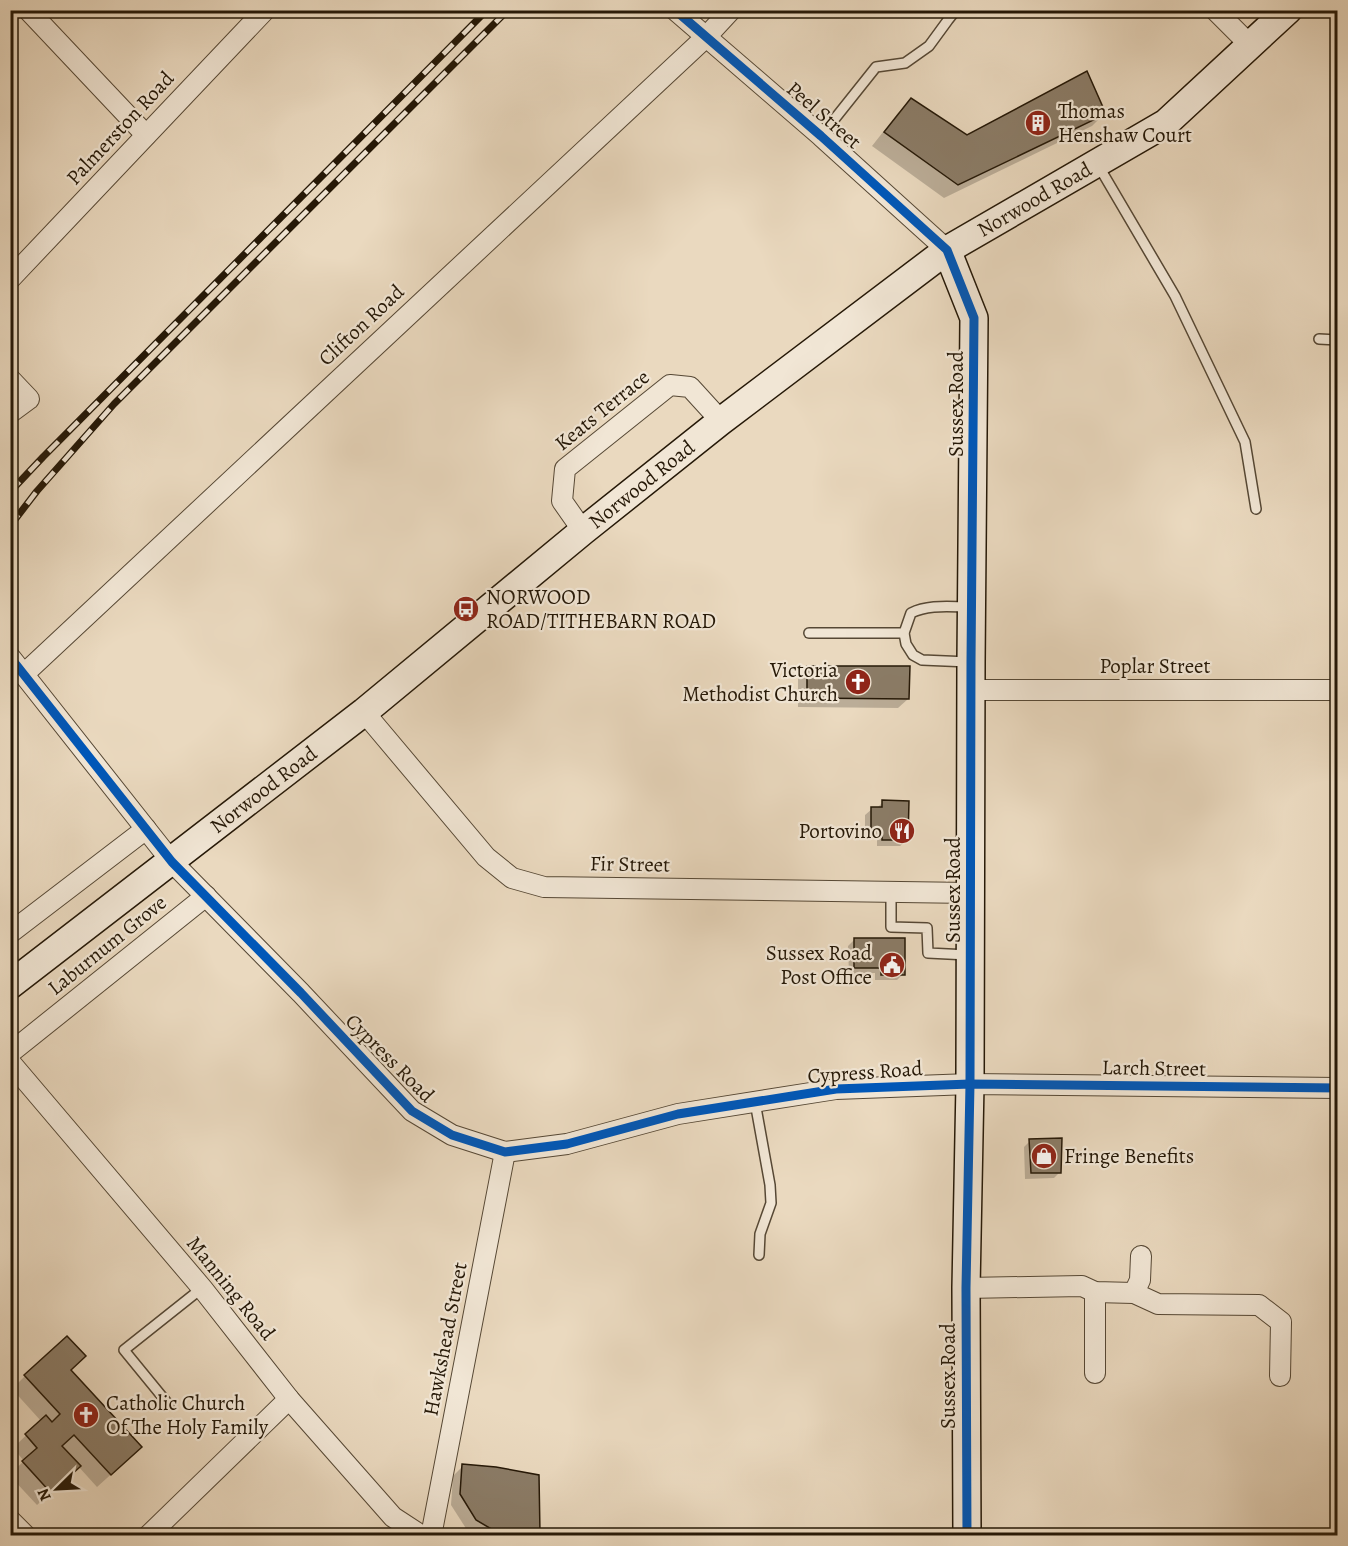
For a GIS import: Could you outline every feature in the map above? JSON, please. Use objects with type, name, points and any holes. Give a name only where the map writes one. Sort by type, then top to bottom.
[{"type":"main road","name":"Norwood Road","points":[[10,986],[364,712],[583,531],[721,422],[947,250],[1166,123],[1287,10]]},
{"type":"main road","name":"Sussex Road","points":[[947,250],[974,318],[970,1084],[966,1288],[967,1536]]},
{"type":"street","points":[[28,10],[146,135]]},
{"type":"street","name":"Palmerston Road","points":[[10,279],[265,10]]},
{"type":"street","name":"Peel Street","points":[[675,10],[821,136],[947,250]]},
{"type":"street","name":"Clifton Road","points":[[24,674],[706,37],[731,10]]},
{"type":"street","points":[[1215,10],[1250,45]]},
{"type":"street","points":[[10,379],[29,399],[10,413]]},
{"type":"street","name":"Keats Terrace","points":[[583,531],[562,501],[565,470],[670,385],[690,387],[721,422]]},
{"type":"street","name":"Cypress Road","points":[[10,657],[172,862],[301,993],[412,1111],[452,1135],[505,1152],[567,1144],[678,1114],[836,1089],[970,1084]]},
{"type":"street","name":"Poplar Street","points":[[972,690],[1338,690]]},
{"type":"street","name":"Fir Street","points":[[364,712],[486,856],[512,878],[544,887],[970,893]]},
{"type":"street","points":[[10,933],[146,829]]},
{"type":"street","name":"Laburnum Grove","points":[[10,1053],[206,896]]},
{"type":"street","name":"Manning Road","points":[[10,1062],[202,1288],[289,1399],[393,1517],[422,1536]]},
{"type":"street","name":"Larch Street","points":[[970,1084],[1338,1088]]},
{"type":"street","name":"Hawkshead Street","points":[[431,1536],[505,1152]]},
{"type":"street","points":[[1134,1293],[1140,1280],[1141,1256]]},
{"type":"street","points":[[966,1288],[1082,1286],[1095,1293],[1134,1293],[1158,1304],[1259,1305],[1281,1322],[1280,1376]]},
{"type":"street","points":[[1095,1293],[1095,1373]]},
{"type":"street","points":[[148,1536],[289,1399]]},
{"type":"street","points":[[10,1520],[26,1536]]},
{"type":"lane","points":[[821,136],[876,67],[905,63],[929,46],[956,10]]},
{"type":"lane","points":[[1096,163],[1175,296],[1245,442],[1256,509]]},
{"type":"lane","points":[[1319,339],[1338,340]]},
{"type":"lane","points":[[971,662],[922,660],[913,654],[906,644],[904,633],[911,613],[920,609],[972,607]]},
{"type":"lane","points":[[809,633],[904,633]]},
{"type":"lane","points":[[891,891],[891,927],[927,928],[928,953],[970,955]]},
{"type":"lane","points":[[754,1102],[770,1185],[771,1203],[760,1234],[759,1255]]},
{"type":"lane","points":[[169,1404],[124,1350],[202,1288]]},
{"type":"building","name":"Thomas Henshaw Court","points":[[1087,71],[1106,114],[958,185],[884,132],[911,98],[967,135]]},
{"type":"building","name":"Victoria Methodist Church","points":[[807,666],[910,666],[909,699],[807,698]]},
{"type":"building","points":[[882,800],[909,801],[908,840],[882,840],[882,831],[871,831],[871,807],[882,807]]},
{"type":"building","points":[[854,938],[905,938],[905,975],[881,975],[881,968],[854,968]]},
{"type":"building","points":[[1062,1138],[1061,1173],[1031,1173],[1029,1139]]},
{"type":"building","name":"Catholic Church Of The Holy Family","points":[[67,1336],[86,1356],[71,1370],[142,1447],[111,1475],[74,1435],[62,1446],[81,1466],[51,1493],[22,1461],[37,1448],[25,1434],[46,1415],[52,1422],[60,1414],[24,1375]]},
{"type":"building","points":[[462,1464],[496,1467],[539,1475],[540,1534],[500,1534],[476,1520],[460,1494]]},
{"type":"railway","points":[[10,492],[487,10]]},
{"type":"railway","points":[[10,526],[37,491],[114,404],[508,10]]},
{"type":"cycle path","points":[[675,10],[821,136],[947,250],[974,318],[970,1084],[966,1288],[967,1536]]},
{"type":"cycle path","points":[[10,657],[172,862],[301,993],[412,1111],[452,1135],[505,1152],[567,1144],[678,1114],[836,1089],[970,1084],[1338,1088]]},
{"type":"place","name":"Thomas Henshaw Court","points":[[1038,123]]},
{"type":"place","name":"NORWOOD ROAD/TITHEBARN ROAD","points":[[466,609]]},
{"type":"place","name":"Victoria Methodist Church","points":[[858,682]]},
{"type":"place","name":"Portovino","points":[[902,831]]},
{"type":"place","name":"Sussex Road Post Office","points":[[892,965]]},
{"type":"place","name":"Fringe Benefits","points":[[1044,1156]]},
{"type":"place","name":"Catholic Church Of The Holy Family","points":[[86,1415]]}]
